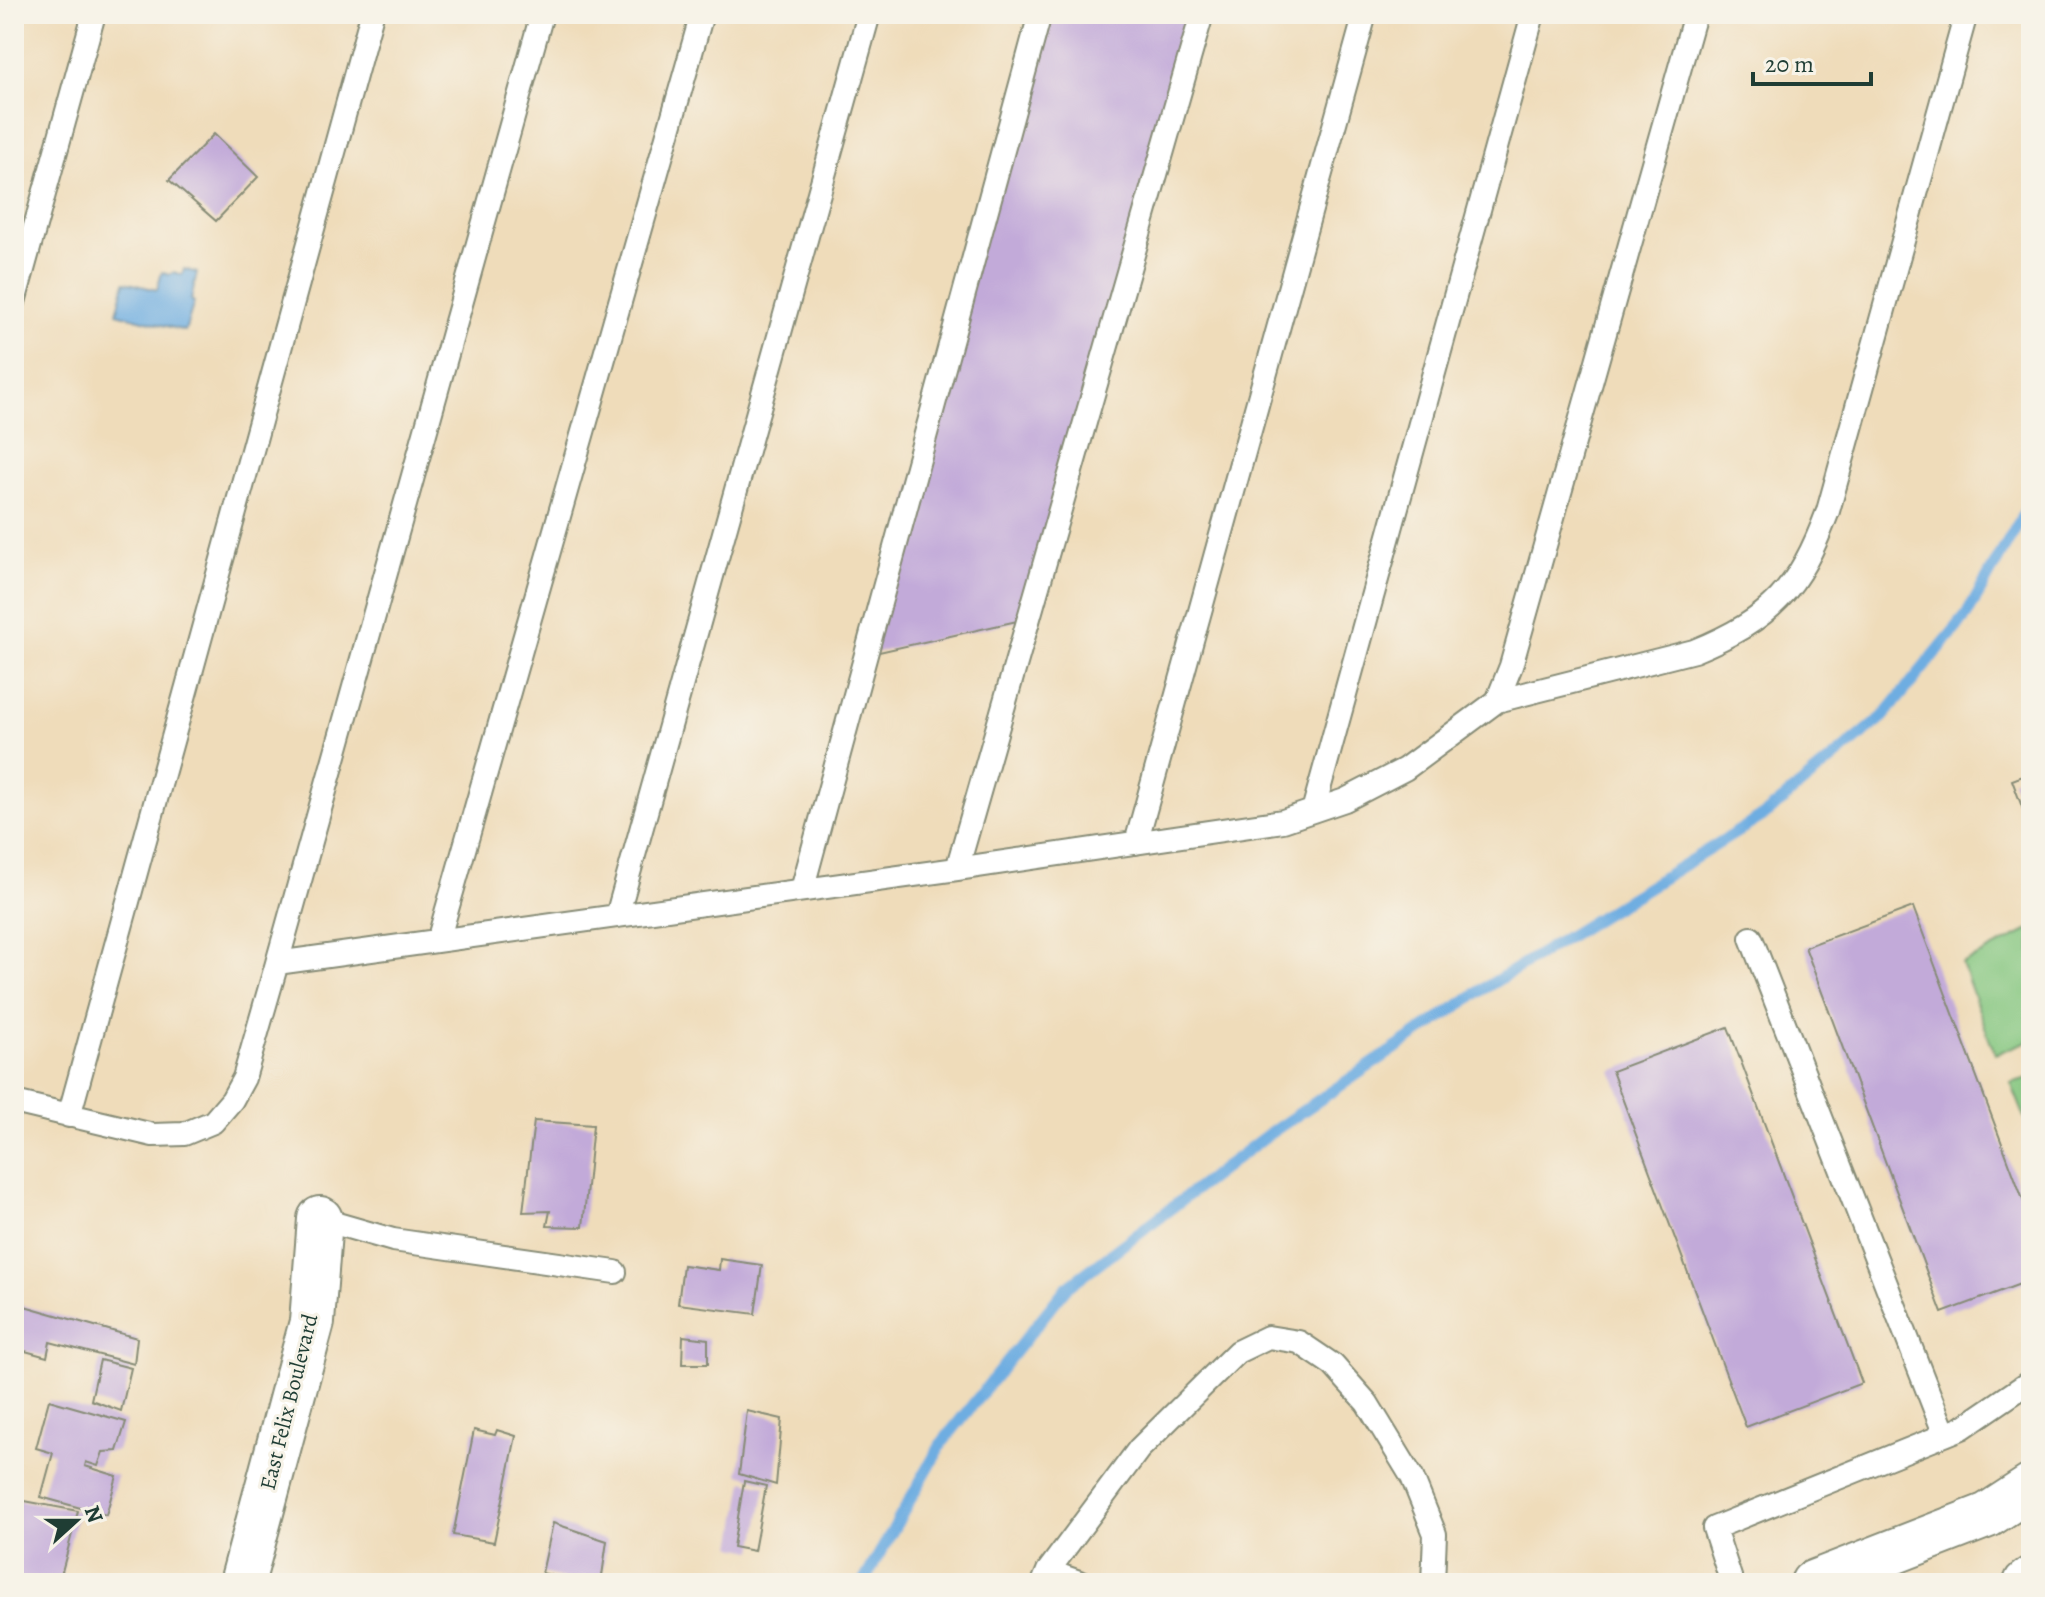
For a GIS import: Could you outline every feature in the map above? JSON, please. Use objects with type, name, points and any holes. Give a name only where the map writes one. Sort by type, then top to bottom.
[{"type":"street","name":"East Felix Boulevard","points":[[242,1583],[312,1322],[320,1219]]},
{"type":"street","points":[[1813,1583],[1988,1515],[2031,1487]]},
{"type":"street","points":[[2026,1583],[2031,1579]]},
{"type":"lane","points":[[14,302],[94,14]]},
{"type":"lane","points":[[69,1116],[372,14]]},
{"type":"lane","points":[[14,1102],[153,1135],[184,1134],[213,1122],[232,1100],[244,1078],[542,14]]},
{"type":"lane","points":[[438,941],[702,14]]},
{"type":"lane","points":[[617,916],[869,14]]},
{"type":"lane","points":[[802,890],[1040,14]]},
{"type":"lane","points":[[957,869],[1202,14]]},
{"type":"lane","points":[[1136,843],[1365,14]]},
{"type":"lane","points":[[1313,811],[1533,14]]},
{"type":"lane","points":[[1497,701],[1511,666],[1695,14]]},
{"type":"lane","points":[[277,963],[1283,821],[1345,800],[1405,769],[1497,701],[1694,651],[1746,626],[1776,604],[1799,574],[1816,544],[1828,511],[1966,14]]},
{"type":"lane","points":[[1751,938],[1945,1435]]},
{"type":"lane","points":[[320,1219],[393,1240],[615,1272]]},
{"type":"lane","points":[[1082,1583],[1045,1577],[1139,1449],[1237,1352],[1268,1337],[1299,1342],[1333,1365],[1367,1403],[1412,1477],[1435,1534],[1433,1583]]},
{"type":"lane","points":[[1732,1583],[1714,1528],[1962,1428],[2031,1381]]},
{"type":"green space","points":[[2031,929],[2031,1040],[1995,1054],[1962,964]]},
{"type":"green space","points":[[2031,1077],[2031,1133],[2011,1083]]},
{"type":"water","points":[[184,269],[197,273],[191,300],[194,302],[185,331],[117,313],[125,282],[157,290],[162,272],[182,275]]},
{"type":"building","points":[[1041,14],[1194,14],[1030,618],[866,655]]},
{"type":"building","points":[[214,134],[258,177],[216,221],[169,180]]},
{"type":"building","points":[[2031,773],[2031,831],[2012,780]]},
{"type":"building","points":[[1913,907],[2031,1221],[2031,1280],[1942,1313],[1805,947]]},
{"type":"building","points":[[1728,1027],[1862,1383],[1746,1427],[1612,1071]]},
{"type":"building","points":[[534,1121],[593,1125],[583,1227],[547,1226],[550,1211],[523,1212]]},
{"type":"building","points":[[720,1259],[762,1265],[755,1314],[678,1304],[683,1265],[719,1270]]},
{"type":"building","points":[[14,1303],[137,1338],[134,1364],[50,1342],[47,1357],[14,1348]]},
{"type":"building","points":[[683,1336],[708,1339],[708,1364],[682,1364]]},
{"type":"building","points":[[100,1360],[131,1368],[121,1411],[91,1400]]},
{"type":"building","points":[[49,1400],[126,1422],[117,1451],[103,1452],[98,1466],[86,1462],[85,1466],[117,1476],[106,1515],[41,1497],[53,1453],[36,1448]]},
{"type":"building","points":[[747,1411],[782,1419],[776,1485],[739,1474]]},
{"type":"building","points":[[474,1430],[495,1435],[497,1430],[516,1436],[494,1542],[453,1535]]},
{"type":"building","points":[[744,1481],[766,1486],[754,1551],[733,1547]]},
{"type":"building","points":[[14,1499],[78,1511],[59,1583],[14,1583]]},
{"type":"building","points":[[553,1523],[607,1541],[601,1583],[580,1583],[542,1573]]},
{"type":"waterway","points":[[863,1583],[942,1443],[1066,1288],[1266,1136],[1480,991],[1766,814],[1883,717],[1966,616],[2031,501]]}]
